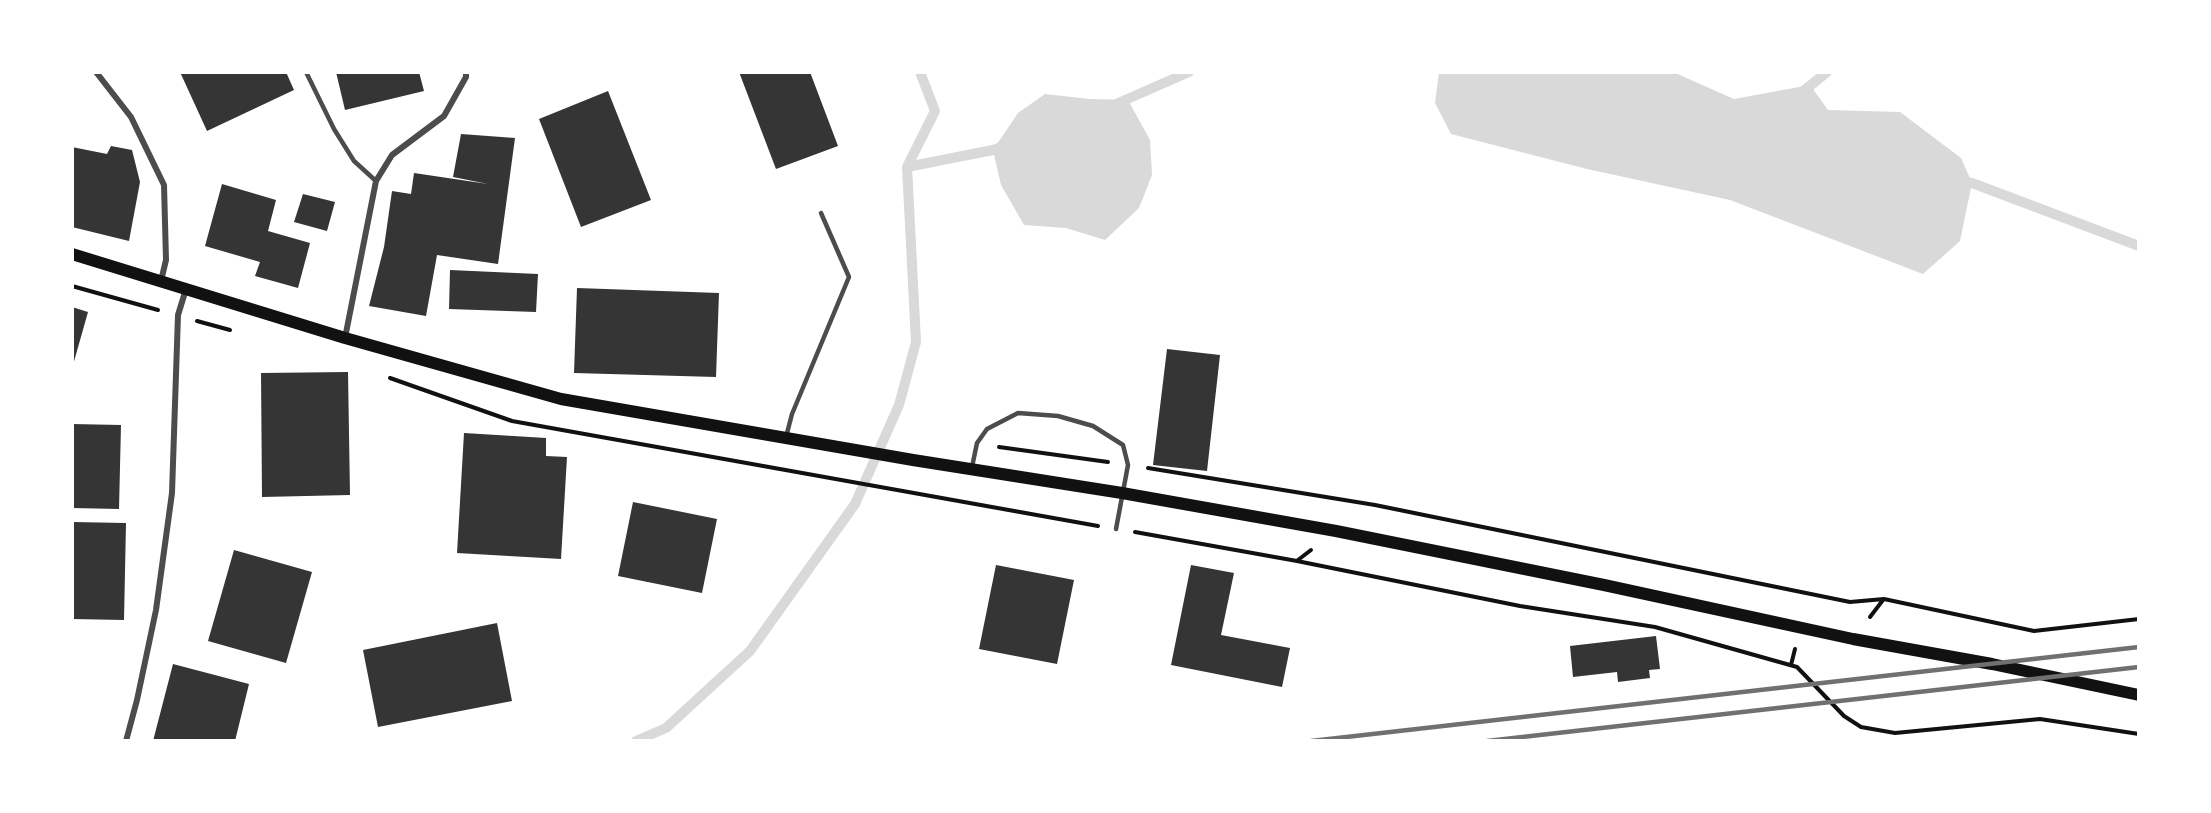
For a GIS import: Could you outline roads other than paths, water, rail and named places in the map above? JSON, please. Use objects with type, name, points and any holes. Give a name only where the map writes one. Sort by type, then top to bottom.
[{"type":"main road","points":[[72,254],[345,338],[561,399],[1336,531],[1853,639],[1992,664],[2139,695]]},
{"type":"street","points":[[96,72],[131,117],[164,185],[166,260],[161,281]]},
{"type":"street","points":[[345,338],[370,202],[376,181],[392,155],[444,116],[466,77],[466,72]]},
{"type":"street","points":[[126,741],[138,700],[156,610],[172,493],[178,315],[186,289]]},
{"type":"lane","points":[[306,72],[334,129],[354,161],[376,181]]},
{"type":"lane","points":[[786,437],[792,414],[849,276],[821,213]]},
{"type":"lane","points":[[971,469],[977,443],[987,429],[1018,412],[1058,416],[1093,426],[1122,445],[1128,465],[1116,529]]},
{"type":"waterway","points":[[636,741],[666,728],[750,651],[855,504],[899,405],[916,342],[907,167],[935,111],[920,72]]},
{"type":"waterway","points":[[1116,104],[1189,72]]},
{"type":"waterway","points":[[1800,94],[1827,72]]},
{"type":"waterway","points":[[907,167],[993,150],[1005,145]]},
{"type":"waterway","points":[[1959,181],[1972,183],[2139,246]]},
{"type":"railway","points":[[1311,741],[2139,647]]},
{"type":"railway","points":[[1487,741],[2139,667]]}]
